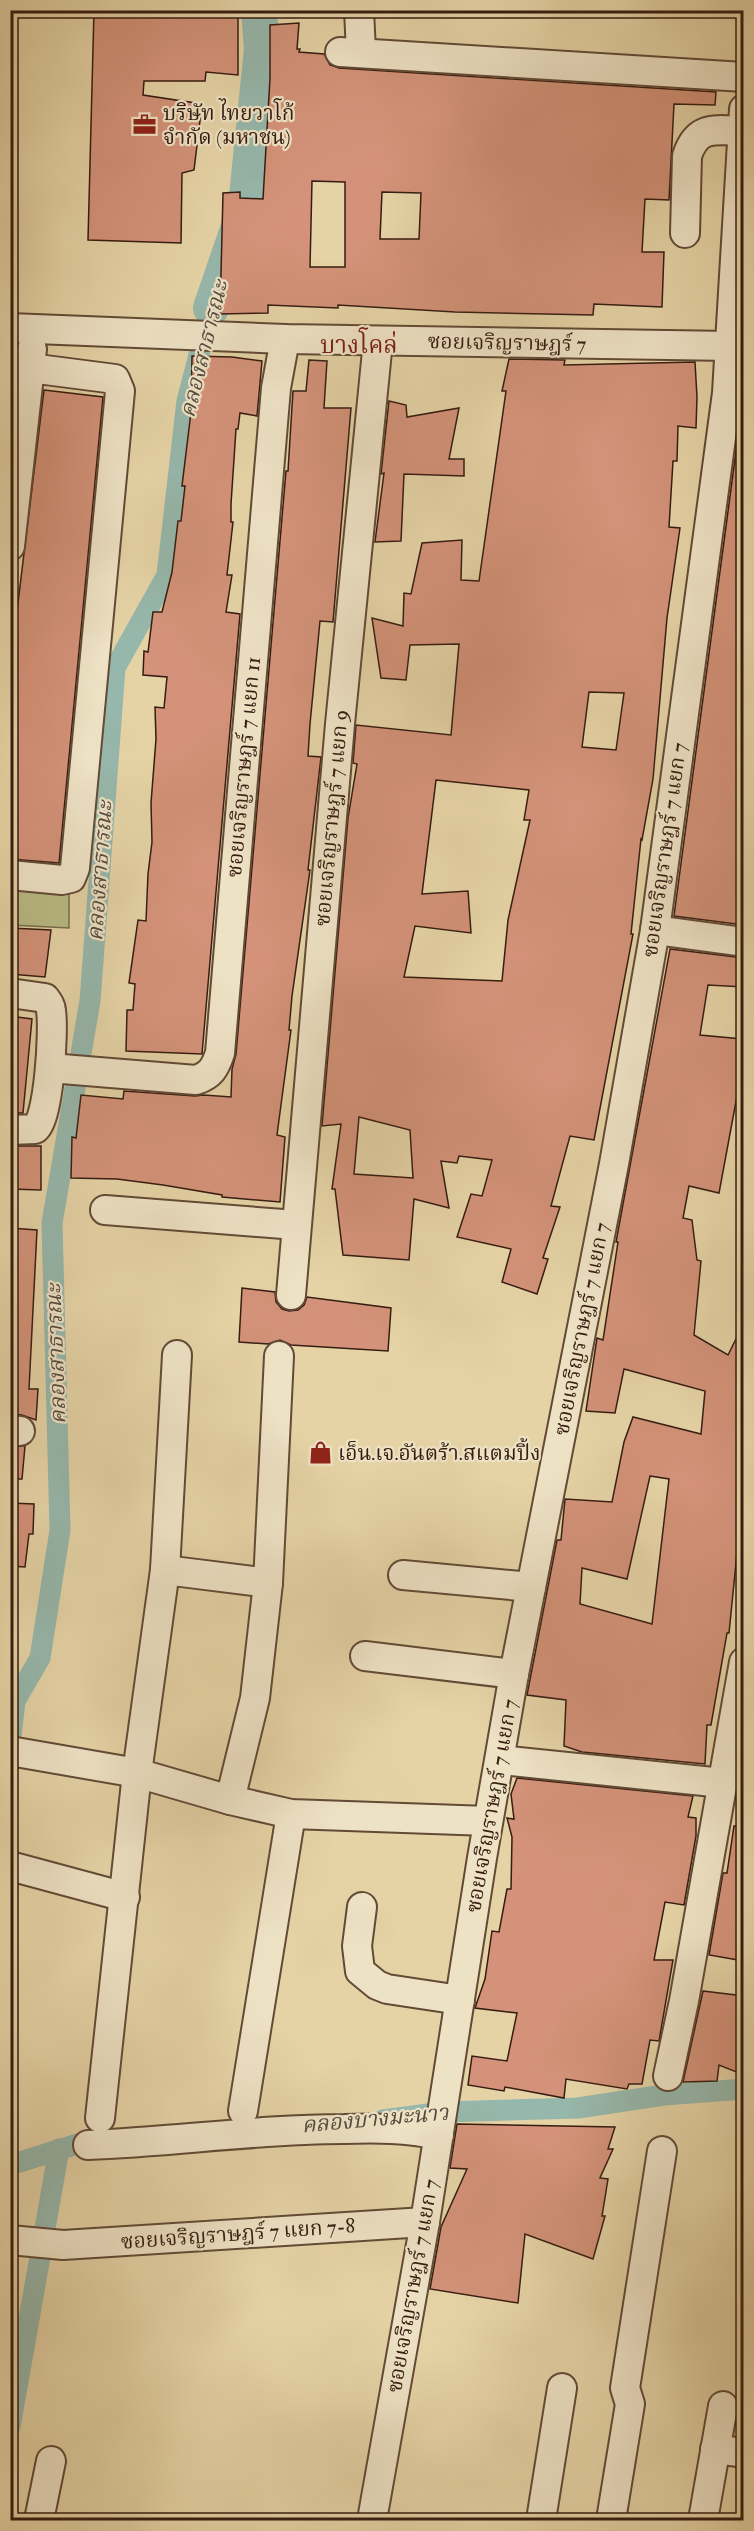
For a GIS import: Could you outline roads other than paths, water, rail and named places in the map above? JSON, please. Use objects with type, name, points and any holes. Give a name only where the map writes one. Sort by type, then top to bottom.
[{"type":"street","points":[[359,10],[351,52],[744,77]]},
{"type":"street","points":[[685,233],[687,156],[691,144],[698,135],[743,120],[740,237],[731,346]]},
{"type":"street","points":[[10,546],[30,368],[22,328]]},
{"type":"street","name":"ซอยเจริญราษฎร์ 7","points":[[22,328],[285,339],[731,346]]},
{"type":"street","name":"ซอยเจริญราษฎร์ 7 แยก 11","points":[[56,1068],[196,1080],[208,1076],[220,1053],[276,388],[285,339]]},
{"type":"street","name":"ซอยเจริญราษฎร์ 7 แยก 9","points":[[291,1295],[337,759],[378,341]]},
{"type":"street","name":"ซอยเจริญราษฎร์ 7 แยก 7","points":[[372,2520],[425,2222],[488,1821],[501,1760],[514,1674],[614,1164],[655,930],[731,346]]},
{"type":"street","points":[[10,875],[62,880],[70,878],[75,868],[120,391],[115,379],[30,368]]},
{"type":"street","points":[[655,930],[744,942]]},
{"type":"street","points":[[10,993],[38,996],[45,998],[49,1004],[56,1068],[43,1120],[39,1127],[30,1131],[10,1130]]},
{"type":"street","points":[[105,1210],[296,1225]]},
{"type":"street","points":[[100,2118],[137,1773],[165,1570],[177,1355]]},
{"type":"street","points":[[230,1800],[255,1698],[268,1583],[279,1356]]},
{"type":"street","points":[[165,1570],[268,1583]]},
{"type":"street","points":[[403,1575],[531,1587]]},
{"type":"street","points":[[365,1656],[514,1674]]},
{"type":"street","points":[[668,2076],[731,1770],[744,1662]]},
{"type":"street","points":[[20,1752],[137,1773],[230,1800],[291,1814],[488,1821]]},
{"type":"street","points":[[501,1760],[731,1770]]},
{"type":"street","points":[[243,2111],[291,1814]]},
{"type":"street","points":[[10,1866],[125,1897]]},
{"type":"street","points":[[362,1907],[357,1946],[360,1971],[377,1985],[387,1989],[460,2000]]},
{"type":"street","points":[[88,2145],[141,2143],[305,2129],[406,2128],[440,2132]]},
{"type":"street","points":[[611,2520],[630,2404],[625,2388],[662,2151]]},
{"type":"street","name":"ซอยเจริญราษฎร์ 7 แยก 7-8","points":[[30,2242],[63,2245],[425,2222]]},
{"type":"street","points":[[541,2520],[562,2388]]},
{"type":"street","points":[[703,2520],[723,2406]]},
{"type":"street","points":[[715,2449],[744,2453]]},
{"type":"street","points":[[39,2520],[51,2462]]},
{"type":"waterway","name":"คลองสาธารณะ","points":[[211,308],[246,206],[262,49],[259,10]]},
{"type":"waterway","name":"คลองสาธารณะ","points":[[10,1745],[15,1701],[40,1658],[60,1530],[52,1223],[90,1001],[115,668],[167,575],[187,401],[211,308]]},
{"type":"waterway","name":"คลองบางมะนาว","points":[[383,2120],[443,2112],[578,2108],[664,2095],[744,2089]]},
{"type":"waterway","name":"คลองบางมะนาว","points":[[10,2165],[100,2137]]},
{"type":"waterway","points":[[10,2427],[59,2149]]},
{"type":"place","name":"บริษัท ไทยวาโก้ จำกัด (มหาชน)","points":[[145,125]]},
{"type":"place","name":"เอ็น.เจ.อันตร้า.สแตมปิ้ง","points":[[320,1453]]},
{"type":"district","name":"บางโคล่","points":[[359,345]]}]
